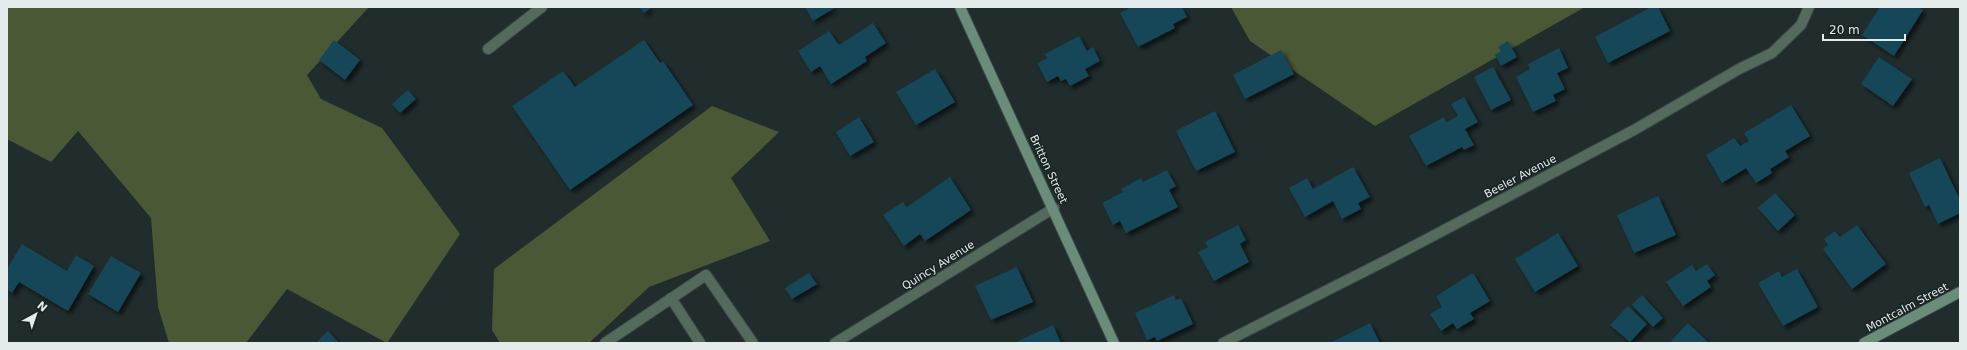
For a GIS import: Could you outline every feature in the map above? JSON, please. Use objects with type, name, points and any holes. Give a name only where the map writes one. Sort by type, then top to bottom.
[{"type":"street","points":[[488,49],[542,7]]},
{"type":"street","name":"Britton Street","points":[[960,7],[1054,208],[1114,343]]},
{"type":"street","name":"Beeler Avenue","points":[[1223,343],[1634,130],[1739,69],[1772,53],[1801,25],[1809,7]]},
{"type":"street","name":"Quincy Avenue","points":[[835,343],[1054,208]]},
{"type":"street","points":[[605,343],[706,275],[753,343]]},
{"type":"street","name":"Montcalm Street","points":[[1864,343],[1960,292]]},
{"type":"street","points":[[671,298],[700,343]]},
{"type":"green space","points":[[7,7],[369,7],[307,75],[321,99],[382,128],[460,234],[387,343],[287,289],[246,343],[169,343],[158,307],[151,218],[78,131],[51,162],[7,139]]},
{"type":"green space","points":[[1231,7],[1585,7],[1375,126],[1250,41]]},
{"type":"green space","points":[[712,106],[779,132],[731,178],[770,241],[649,287],[589,343],[500,343],[492,330],[494,269]]},
{"type":"building","points":[[639,7],[652,7],[644,13]]},
{"type":"building","points":[[805,7],[836,7],[813,21]]},
{"type":"building","points":[[1131,7],[1182,7],[1187,17],[1173,24],[1175,28],[1138,47],[1120,13]]},
{"type":"building","points":[[1651,7],[1658,7],[1670,31],[1608,63],[1595,37]]},
{"type":"building","points":[[1880,7],[1918,7],[1923,10],[1894,56],[1862,35]]},
{"type":"building","points":[[873,23],[886,43],[865,57],[867,61],[831,84],[820,66],[811,72],[798,51],[829,31],[839,45]]},
{"type":"building","points":[[1079,36],[1087,51],[1093,47],[1100,61],[1085,69],[1089,76],[1070,86],[1066,79],[1061,81],[1058,76],[1047,82],[1037,63],[1047,58],[1045,54]]},
{"type":"building","points":[[334,40],[360,60],[345,80],[319,60]]},
{"type":"building","points":[[644,40],[660,63],[663,61],[693,105],[570,190],[512,106],[563,71],[575,87]]},
{"type":"building","points":[[1508,41],[1517,57],[1501,66],[1495,55],[1501,51],[1498,47]]},
{"type":"building","points":[[1559,48],[1568,68],[1557,73],[1565,89],[1553,95],[1556,101],[1533,112],[1516,77],[1530,69],[1528,64]]},
{"type":"building","points":[[1281,50],[1294,74],[1245,99],[1233,75]]},
{"type":"building","points":[[1879,57],[1912,79],[1893,106],[1861,84]]},
{"type":"building","points":[[1493,67],[1511,100],[1491,110],[1474,77]]},
{"type":"building","points":[[935,69],[955,102],[916,125],[896,92]]},
{"type":"building","points":[[408,90],[416,99],[400,113],[392,104]]},
{"type":"building","points":[[1464,97],[1478,122],[1465,129],[1474,145],[1464,150],[1462,147],[1426,166],[1409,136],[1444,117],[1446,122],[1458,116],[1451,104]]},
{"type":"building","points":[[1791,105],[1810,136],[1785,151],[1789,157],[1770,169],[1772,173],[1756,183],[1746,168],[1722,183],[1706,155],[1734,138],[1740,146],[1749,141],[1744,133]]},
{"type":"building","points":[[1215,111],[1235,152],[1196,171],[1176,131]]},
{"type":"building","points":[[859,117],[874,142],[850,156],[836,132]]},
{"type":"building","points":[[1940,158],[1960,200],[1960,213],[1938,224],[1929,205],[1925,207],[1909,173]]},
{"type":"building","points":[[1353,167],[1370,197],[1358,203],[1361,209],[1342,219],[1333,201],[1305,217],[1289,188],[1307,178],[1313,189]]},
{"type":"building","points":[[1167,170],[1176,186],[1169,190],[1178,207],[1126,233],[1120,221],[1113,225],[1102,203],[1123,192],[1121,189],[1141,178],[1143,182]]},
{"type":"building","points":[[950,177],[971,210],[925,241],[920,234],[904,246],[883,215],[903,202],[907,207]]},
{"type":"building","points":[[1775,193],[1795,215],[1778,231],[1758,208]]},
{"type":"building","points":[[1658,196],[1676,235],[1634,253],[1617,215]]},
{"type":"building","points":[[1238,225],[1246,240],[1240,244],[1249,262],[1214,281],[1198,252],[1208,247],[1205,242]]},
{"type":"building","points":[[1857,225],[1886,264],[1852,289],[1823,249],[1828,245],[1824,239],[1835,231],[1840,237]]},
{"type":"building","points":[[1558,233],[1578,266],[1535,292],[1515,259]]},
{"type":"building","points":[[22,244],[67,271],[76,255],[94,266],[68,311],[19,282],[12,293],[7,289],[7,269]]},
{"type":"building","points":[[111,256],[141,273],[118,312],[88,294]]},
{"type":"building","points":[[1707,264],[1715,275],[1707,281],[1711,287],[1683,306],[1666,282],[1692,265],[1696,271]]},
{"type":"building","points":[[1017,267],[1033,302],[991,320],[975,286]]},
{"type":"building","points":[[1797,269],[1818,307],[1783,326],[1758,283],[1779,271],[1782,277]]},
{"type":"building","points":[[809,273],[817,284],[792,299],[785,288]]},
{"type":"building","points":[[1473,273],[1490,301],[1470,313],[1474,319],[1457,329],[1453,323],[1441,331],[1430,314],[1442,307],[1436,296]]},
{"type":"building","points":[[1174,295],[1176,300],[1181,298],[1193,324],[1157,341],[1155,337],[1147,340],[1135,313]]},
{"type":"building","points":[[1642,295],[1663,318],[1653,327],[1632,305]]},
{"type":"building","points":[[1628,306],[1647,324],[1630,342],[1610,325]]},
{"type":"building","points":[[1370,323],[1380,343],[1330,343]]},
{"type":"building","points":[[1688,323],[1709,343],[1673,343],[1671,341]]},
{"type":"building","points":[[1053,325],[1061,343],[1014,343]]},
{"type":"building","points":[[328,331],[339,343],[316,343]]}]
